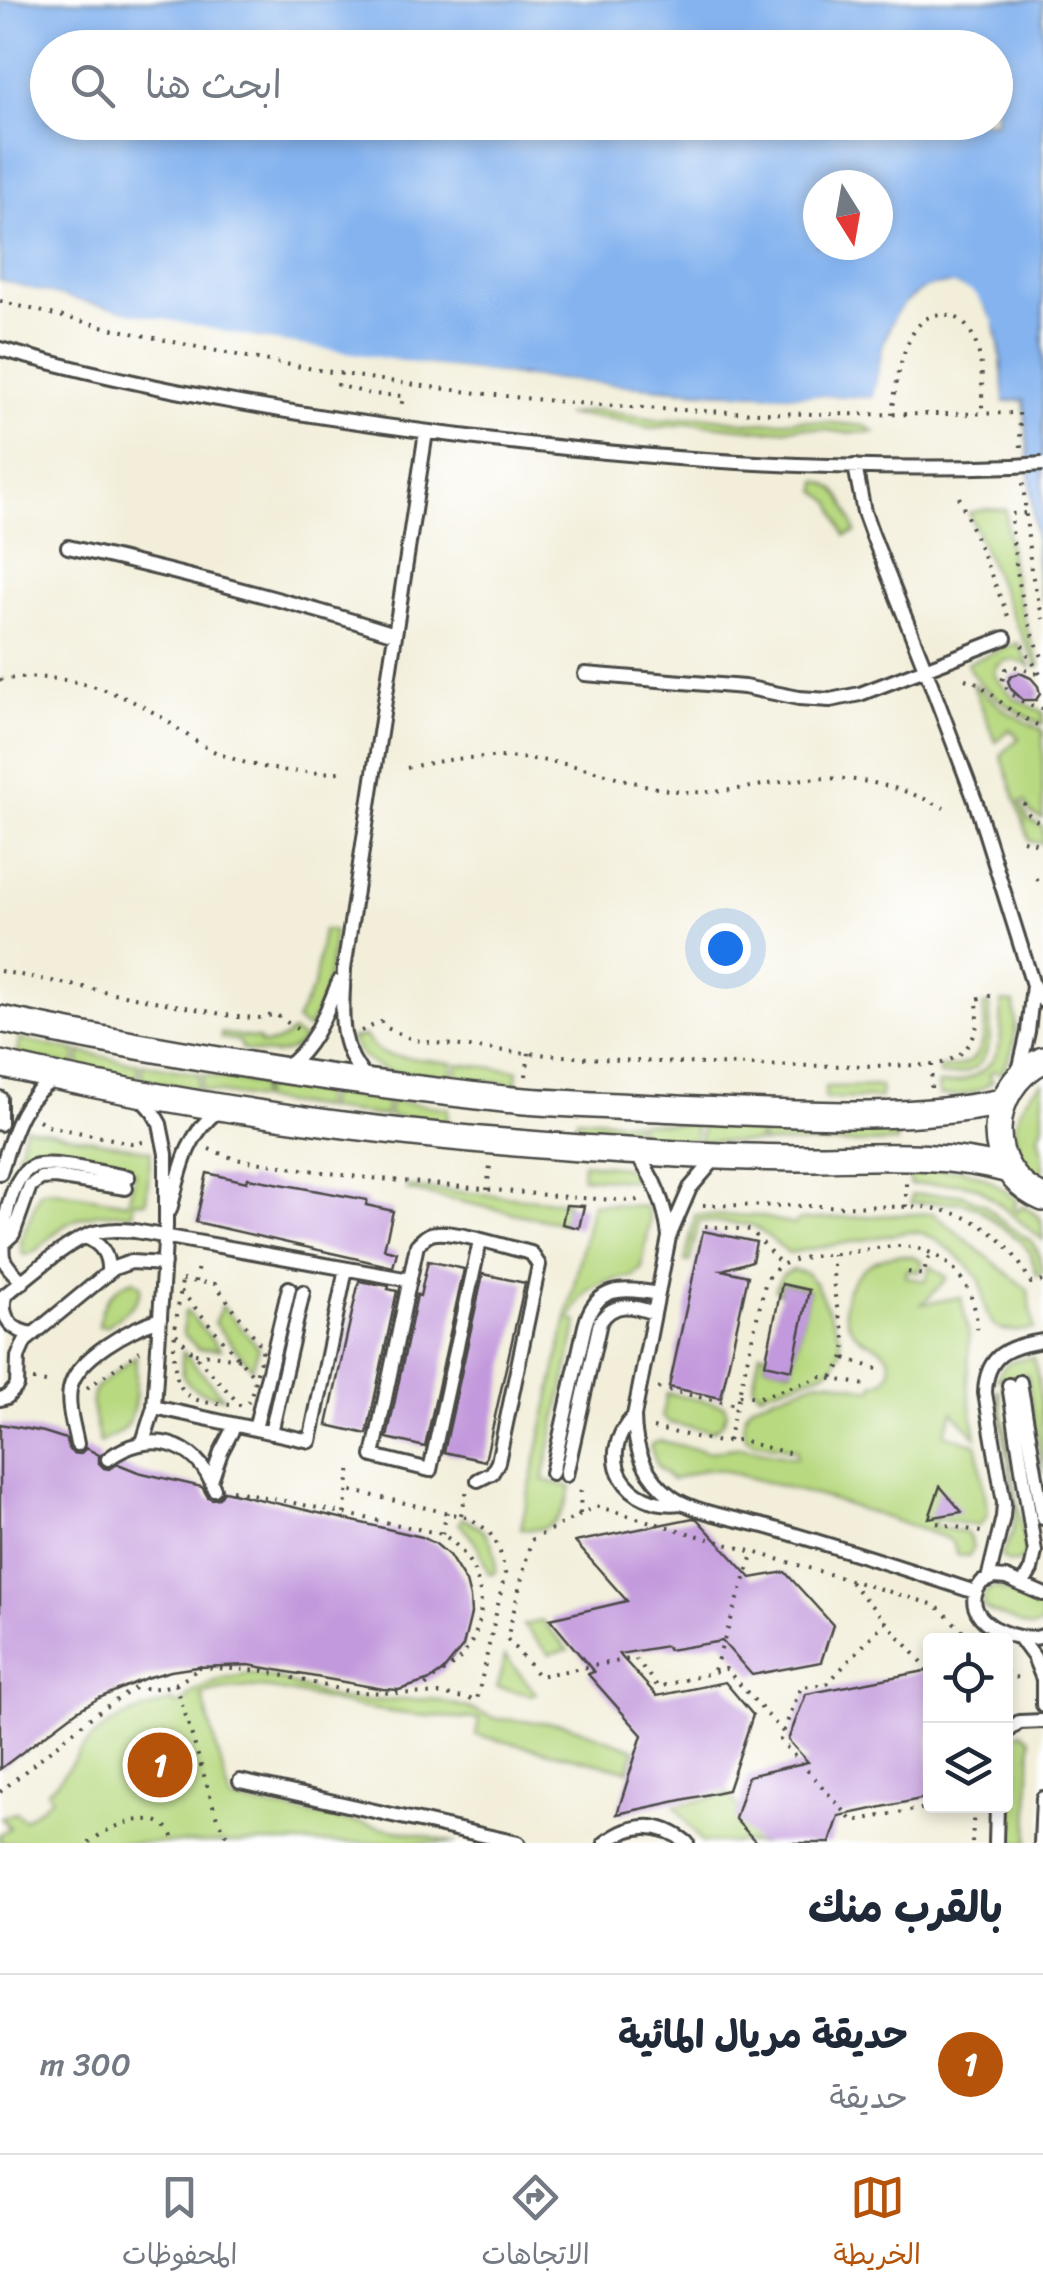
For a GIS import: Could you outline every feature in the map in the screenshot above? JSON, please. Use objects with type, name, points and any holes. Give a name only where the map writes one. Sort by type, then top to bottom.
[{"type":"street","points":[[0,1018],[146,1048],[282,1070],[523,1100],[726,1111],[931,1113],[1002,1102]]},
{"type":"street","points":[[1043,1060],[1017,1078],[1002,1102],[998,1120],[998,1137],[1009,1170],[1021,1184],[1043,1198]]},
{"type":"street","points":[[0,1064],[222,1107],[407,1133],[718,1156],[927,1156],[969,1160],[1009,1170]]},
{"type":"lane","points":[[0,349],[202,397],[426,432],[656,457],[928,468],[1043,464]]},
{"type":"lane","points":[[370,1083],[358,1070],[343,1039],[344,969],[426,432]]},
{"type":"lane","points":[[855,466],[864,512],[976,803],[1033,985],[1043,1000]]},
{"type":"lane","points":[[68,547],[265,595],[395,634]]},
{"type":"lane","points":[[585,674],[744,687],[830,700],[860,694],[1011,633]]},
{"type":"lane","points":[[282,1070],[314,1038],[344,969]]},
{"type":"lane","points":[[1017,1078],[1028,1032],[1033,985]]},
{"type":"lane","points":[[0,1173],[28,1103],[36,1092],[57,1078]]},
{"type":"lane","points":[[134,1092],[154,1112],[164,1136],[164,1264],[154,1407],[143,1442]]},
{"type":"lane","points":[[0,1098],[0,1124]]},
{"type":"lane","points":[[166,1232],[184,1158],[201,1126],[222,1107]]},
{"type":"lane","points":[[634,1152],[658,1192],[669,1237]]},
{"type":"lane","points":[[681,1503],[658,1485],[641,1460],[634,1416],[669,1237],[690,1188],[718,1156]]},
{"type":"lane","points":[[23,1282],[6,1264],[2,1246],[12,1234],[30,1186],[41,1178],[54,1176],[127,1182]]},
{"type":"lane","points":[[34,1334],[16,1329],[9,1322],[2,1297],[69,1246],[94,1233],[114,1230],[166,1232],[200,1243],[410,1280]]},
{"type":"lane","points":[[478,1480],[492,1473],[498,1462],[538,1265],[531,1253],[480,1241],[446,1233],[431,1234],[416,1245],[373,1456],[430,1470],[480,1241]]},
{"type":"lane","points":[[86,1237],[104,1250],[108,1272]]},
{"type":"lane","points":[[0,1399],[17,1386],[20,1348],[25,1341],[108,1272],[131,1262],[164,1264]]},
{"type":"lane","points":[[154,1407],[310,1441],[346,1268]]},
{"type":"lane","points":[[654,1312],[620,1306],[600,1322],[559,1474],[591,1309],[603,1296],[620,1289],[658,1294]]},
{"type":"lane","points":[[255,1429],[296,1290],[271,1432]]},
{"type":"lane","points":[[77,1444],[69,1401],[70,1385],[78,1371],[120,1336],[160,1319]]},
{"type":"lane","points":[[988,1579],[1004,1503],[985,1383],[992,1364],[1007,1350],[1043,1341]]},
{"type":"lane","points":[[1022,1585],[1035,1552],[1015,1384],[1043,1518]]},
{"type":"lane","points":[[634,1416],[617,1446],[618,1468],[622,1479],[638,1496],[659,1504],[681,1503],[975,1592]]},
{"type":"lane","points":[[212,1485],[221,1452],[235,1425]]},
{"type":"lane","points":[[108,1459],[130,1445],[167,1443],[189,1453],[205,1470],[212,1485]]},
{"type":"lane","points":[[1043,1594],[1000,1577],[978,1586],[974,1604],[978,1616],[1020,1638],[1043,1636]]},
{"type":"lane","points":[[1020,1638],[1043,1678],[1043,1705]]},
{"type":"lane","points":[[1013,1725],[1043,1721]]},
{"type":"lane","points":[[240,1781],[518,1843]]},
{"type":"lane","points":[[1041,1843],[1043,1798]]},
{"type":"lane","points":[[996,1843],[997,1813]]},
{"type":"lane","points":[[605,1843],[617,1834],[641,1826],[666,1829],[688,1843]]},
{"type":"path","points":[[0,301],[126,332],[341,373],[471,392],[602,405],[774,414],[1019,413],[1018,464]]},
{"type":"path","points":[[892,415],[906,347],[920,323],[943,314],[965,324],[976,344],[982,372],[982,414]]},
{"type":"path","points":[[341,373],[338,385],[370,394],[403,396],[401,408]]},
{"type":"path","points":[[1023,480],[1031,570],[1043,619]]},
{"type":"path","points":[[959,497],[1011,633],[1042,678]]},
{"type":"path","points":[[1024,513],[1011,514],[1016,572],[1043,660]]},
{"type":"path","points":[[1042,678],[1014,666],[1002,676],[1013,695],[1043,709]]},
{"type":"path","points":[[0,680],[38,677],[97,686],[141,705],[203,746],[230,758],[281,772],[340,772]]},
{"type":"path","points":[[964,679],[978,683],[1014,713],[1043,728]]},
{"type":"path","points":[[407,768],[460,757],[514,756],[577,766],[646,786],[704,793],[845,778],[899,788],[944,808]]},
{"type":"path","points":[[1024,803],[1028,814],[1043,823]]},
{"type":"path","points":[[1023,840],[1043,845]]},
{"type":"path","points":[[1036,880],[1043,878]]},
{"type":"path","points":[[0,971],[237,1017],[250,1019],[275,1014],[314,1038]]},
{"type":"path","points":[[380,1022],[414,1040],[529,1052],[731,1065],[932,1065],[943,1064],[963,1052],[976,1034],[976,999],[994,995]]},
{"type":"path","points":[[35,1114],[48,1126],[131,1143],[164,1136]]},
{"type":"path","points":[[193,1138],[235,1159],[350,1176],[566,1197],[632,1200],[658,1192]]},
{"type":"path","points":[[693,1205],[940,1209],[988,1229],[1013,1253],[1031,1283],[1043,1281]]},
{"type":"path","points":[[705,1226],[751,1230],[782,1264]]},
{"type":"path","points":[[196,1282],[200,1243]]},
{"type":"path","points":[[728,1441],[765,1284],[774,1269],[790,1260],[900,1246],[930,1253],[952,1267],[968,1287],[976,1311],[977,1337]]},
{"type":"path","points":[[908,1272],[923,1276],[930,1253]]},
{"type":"path","points":[[832,1377],[845,1358],[846,1341],[836,1302],[834,1254]]},
{"type":"path","points":[[182,1280],[196,1282],[215,1284],[263,1348],[250,1400],[242,1406],[197,1400],[181,1388],[174,1372],[182,1280]]},
{"type":"path","points":[[181,1291],[255,1377]]},
{"type":"path","points":[[176,1334],[242,1406]]},
{"type":"path","points":[[193,1352],[240,1360]]},
{"type":"path","points":[[845,1358],[883,1371]]},
{"type":"path","points":[[739,1395],[760,1397],[817,1377],[871,1386]]},
{"type":"path","points":[[656,1388],[736,1405]]},
{"type":"path","points":[[648,1427],[719,1442],[738,1440],[792,1454]]},
{"type":"path","points":[[344,1514],[351,1466]]},
{"type":"path","points":[[580,1484],[580,1514]]},
{"type":"path","points":[[212,1485],[442,1534],[452,1540],[478,1582],[478,1628],[464,1654],[421,1692]]},
{"type":"path","points":[[0,1792],[138,1683],[144,1688],[176,1684],[199,1667],[264,1671],[352,1692],[421,1692],[477,1700],[504,1573],[495,1540],[487,1530],[461,1514],[348,1490]]},
{"type":"path","points":[[461,1514],[467,1490]]},
{"type":"path","points":[[783,1732],[726,1669],[658,1686],[635,1658],[539,1676],[507,1639],[531,1540],[596,1506],[935,1605],[965,1633]]},
{"type":"path","points":[[442,1534],[447,1512]]},
{"type":"path","points":[[937,1523],[982,1532]]},
{"type":"path","points":[[713,1672],[754,1552]]},
{"type":"path","points":[[848,1580],[923,1663]]},
{"type":"path","points":[[886,1621],[827,1684],[801,1687],[780,1740],[854,1821],[923,1808]]},
{"type":"path","points":[[478,1628],[492,1630]]},
{"type":"path","points":[[176,1684],[217,1818],[231,1843]]},
{"type":"path","points":[[972,1843],[974,1813]]},
{"type":"path","points":[[90,1843],[120,1824],[151,1820],[165,1825],[175,1843]]},
{"type":"green space","points":[[597,410],[662,420],[703,416],[750,423],[800,420],[865,426],[874,432],[803,427],[766,431],[693,423],[651,428],[607,418],[565,415]]},
{"type":"green space","points":[[818,481],[839,494],[856,532],[845,536],[832,503],[817,491]]},
{"type":"green space","points":[[1006,510],[1016,589],[1040,665],[1037,667],[969,513]]},
{"type":"green space","points":[[1018,643],[1030,667],[1008,661],[996,668],[995,676],[1014,698],[1043,712],[1043,725],[988,690],[967,663]]},
{"type":"green space","points":[[972,683],[1006,711],[1043,731],[1043,819],[1031,813],[1025,801],[1021,802],[1028,819],[1043,827],[1043,844],[1030,841],[1001,755],[1019,738],[1010,729],[996,742]]},
{"type":"green space","points":[[323,930],[334,931],[331,957],[324,993],[308,1029],[296,1021],[314,985]]},
{"type":"green space","points":[[1001,1002],[1014,1003],[1015,1031],[1013,1049],[1000,1074],[995,1070],[989,1075],[993,1081],[974,1092],[939,1095],[938,1084],[967,1079],[985,1069],[997,1053]]},
{"type":"green space","points":[[989,1004],[990,1033],[985,1056],[969,1071],[939,1075],[939,1068],[965,1064],[974,1058],[983,1041],[983,1005]]},
{"type":"green space","points":[[292,1032],[304,1039],[291,1050],[276,1054],[243,1050],[239,1041],[221,1038],[221,1033],[270,1044]]},
{"type":"green space","points":[[365,1036],[387,1055],[452,1063],[451,1078],[381,1068],[359,1052],[351,1039]]},
{"type":"green space","points":[[19,1039],[76,1051],[74,1067],[17,1054]]},
{"type":"green space","points":[[80,1052],[139,1064],[137,1079],[79,1067]]},
{"type":"green space","points":[[143,1064],[199,1074],[197,1090],[141,1079]]},
{"type":"green space","points":[[457,1064],[518,1070],[517,1084],[456,1078]]},
{"type":"green space","points":[[203,1075],[261,1084],[259,1099],[201,1090]]},
{"type":"green space","points":[[1043,1082],[1043,1125],[1039,1135],[1043,1180],[1022,1158],[1015,1131],[1022,1104]]},
{"type":"green space","points":[[264,1085],[323,1093],[322,1108],[262,1100]]},
{"type":"green space","points":[[880,1086],[881,1098],[825,1099],[825,1087]]},
{"type":"green space","points":[[328,1093],[387,1101],[385,1116],[326,1109]]},
{"type":"green space","points":[[391,1101],[448,1108],[447,1123],[389,1116]]},
{"type":"green space","points":[[577,1118],[635,1122],[633,1137],[575,1133]]},
{"type":"green space","points":[[639,1122],[696,1125],[695,1141],[637,1138]]},
{"type":"green space","points":[[702,1125],[759,1127],[758,1143],[700,1141]]},
{"type":"green space","points":[[25,1127],[151,1151],[146,1202],[134,1201],[132,1214],[101,1214],[74,1220],[24,1255],[20,1242],[40,1192],[49,1190],[128,1203],[135,1172],[48,1155],[28,1160],[14,1173]]},
{"type":"green space","points":[[763,1127],[822,1128],[821,1144],[761,1143]]},
{"type":"green space","points":[[826,1129],[897,1129],[897,1142],[825,1144]]},
{"type":"green space","points":[[583,1163],[624,1167],[639,1181],[582,1177]]},
{"type":"green space","points":[[961,1169],[1004,1190],[1017,1201],[1013,1207],[1017,1211],[1023,1205],[1041,1219],[1043,1240],[979,1188],[960,1183],[910,1185],[910,1171]]},
{"type":"green space","points":[[408,1187],[567,1202],[563,1224],[407,1190]]},
{"type":"green space","points":[[961,1194],[985,1205],[1031,1241],[1043,1273],[1037,1275],[1022,1243],[976,1207],[959,1202],[911,1203],[912,1195]]},
{"type":"green space","points":[[592,1203],[646,1207],[650,1220],[642,1268],[633,1276],[604,1282],[589,1290],[577,1304],[571,1320],[578,1322],[543,1480],[571,1487],[561,1514],[549,1525],[521,1528]]},
{"type":"green space","points":[[933,1213],[1028,1290],[1034,1329],[1009,1331],[996,1327],[988,1315],[976,1275],[946,1247],[918,1232],[789,1253],[753,1225],[699,1221],[690,1262],[685,1261],[695,1215],[760,1216],[794,1225],[799,1220]]},
{"type":"green space","points":[[898,1255],[923,1262],[920,1272],[907,1270],[906,1277],[926,1281],[930,1266],[948,1278],[922,1304],[961,1297],[969,1335],[968,1386],[976,1437],[953,1412],[944,1434],[977,1445],[988,1513],[977,1526],[936,1519],[933,1526],[967,1533],[973,1547],[968,1556],[958,1555],[946,1538],[833,1500],[721,1470],[705,1469],[672,1480],[658,1467],[650,1447],[662,1441],[708,1452],[741,1447],[796,1458],[797,1450],[753,1442],[745,1436],[744,1419],[752,1404],[818,1381],[872,1390],[874,1384],[885,1380],[891,1370],[888,1357],[855,1333],[845,1304],[848,1289],[861,1271],[878,1260]]},
{"type":"green space","points":[[793,1270],[806,1273],[816,1284],[840,1337],[840,1352],[834,1365],[823,1373],[760,1393],[753,1386],[760,1352],[767,1353],[765,1364],[792,1370],[809,1290],[782,1284],[780,1294],[775,1289],[782,1275]]},
{"type":"green space","points":[[134,1280],[141,1286],[134,1304],[107,1326],[99,1326],[109,1297]]},
{"type":"green space","points":[[222,1306],[259,1348],[252,1368],[214,1323]]},
{"type":"green space","points":[[187,1311],[220,1349],[198,1349],[183,1333]]},
{"type":"green space","points":[[183,1352],[223,1397],[196,1389],[185,1380]]},
{"type":"green space","points":[[136,1356],[132,1415],[122,1430],[100,1443],[93,1408],[96,1388]]},
{"type":"green space","points":[[1033,1357],[1041,1399],[1043,1475],[1027,1374],[997,1380],[1006,1365]]},
{"type":"green space","points":[[996,1390],[1026,1552],[1015,1562],[1001,1556],[1013,1532],[1016,1507]]},
{"type":"green space","points":[[667,1393],[724,1405],[727,1412],[722,1424],[713,1431],[670,1423],[662,1417]]},
{"type":"green space","points":[[462,1518],[489,1539],[495,1554],[492,1574],[478,1546],[459,1523]]},
{"type":"green space","points":[[996,1587],[1041,1605],[1042,1625],[1031,1628],[987,1610],[983,1596]]},
{"type":"green space","points":[[542,1621],[568,1650],[549,1654],[523,1625]]},
{"type":"green space","points":[[505,1656],[536,1693],[497,1687]]},
{"type":"green space","points":[[249,1674],[274,1678],[333,1698],[432,1699],[498,1719],[565,1724],[635,1749],[628,1770],[476,1735],[479,1719],[384,1711],[286,1691],[223,1690],[202,1695],[231,1801],[456,1843],[0,1843],[0,1834],[10,1828],[1,1817],[16,1813],[24,1820],[52,1798],[47,1791],[102,1730],[147,1708],[173,1701],[175,1706],[188,1699],[188,1695],[220,1680]]},
{"type":"green space","points":[[1018,1733],[1031,1739],[1028,1843],[1008,1843],[1009,1813],[1013,1813],[1013,1739]]},
{"type":"green space","points":[[729,1794],[762,1843],[702,1843],[675,1806]]},
{"type":"water","points":[[0,0],[1043,0],[1043,601],[1024,400],[1004,402],[1000,352],[993,324],[970,293],[956,287],[926,289],[899,311],[883,346],[874,398],[543,379],[324,350],[215,331],[0,281]]},
{"type":"pier","points":[[0,281],[90,304],[262,339],[435,366],[696,392],[873,398],[884,344],[895,316],[925,289],[953,285],[978,297],[993,321],[1004,402],[999,402],[988,323],[975,301],[952,290],[927,294],[900,319],[889,345],[879,400],[874,403],[696,397],[434,371],[175,327],[28,294],[0,286]]},
{"type":"building","points":[[1020,673],[1038,686],[1040,694],[1036,700],[1023,700],[1011,689],[1008,681]]},
{"type":"building","points":[[207,1173],[367,1200],[366,1205],[393,1211],[384,1249],[397,1252],[393,1267],[196,1222]]},
{"type":"building","points":[[566,1205],[584,1206],[579,1228],[562,1224]]},
{"type":"building","points":[[703,1231],[756,1242],[752,1261],[722,1270],[748,1276],[721,1398],[669,1387]]},
{"type":"building","points":[[428,1261],[464,1269],[425,1447],[387,1438],[417,1295],[420,1296]]},
{"type":"building","points":[[483,1274],[525,1283],[485,1461],[444,1452]]},
{"type":"building","points":[[359,1281],[397,1291],[367,1434],[327,1425]]},
{"type":"building","points":[[782,1284],[809,1290],[792,1370],[765,1364]]},
{"type":"building","points":[[0,1424],[66,1439],[73,1453],[80,1454],[86,1448],[99,1455],[104,1468],[118,1464],[202,1487],[212,1499],[219,1498],[224,1491],[422,1537],[449,1555],[466,1582],[471,1614],[463,1646],[443,1671],[430,1680],[399,1690],[249,1665],[171,1671],[99,1698],[0,1769]]},
{"type":"building","points":[[940,1486],[962,1512],[929,1518]]},
{"type":"building","points":[[693,1518],[751,1578],[785,1572],[833,1625],[821,1662],[752,1675],[722,1641],[619,1654],[657,1696],[725,1682],[753,1715],[728,1790],[617,1814],[642,1735],[588,1674],[594,1672],[550,1619],[627,1601],[575,1542]]},
{"type":"building","points":[[923,1671],[923,1798],[839,1816],[830,1843],[757,1843],[735,1819],[748,1776],[808,1762],[788,1740],[806,1694]]},
{"type":"place","name":"حديقة مريال المائية","points":[[160,1765]]}]
